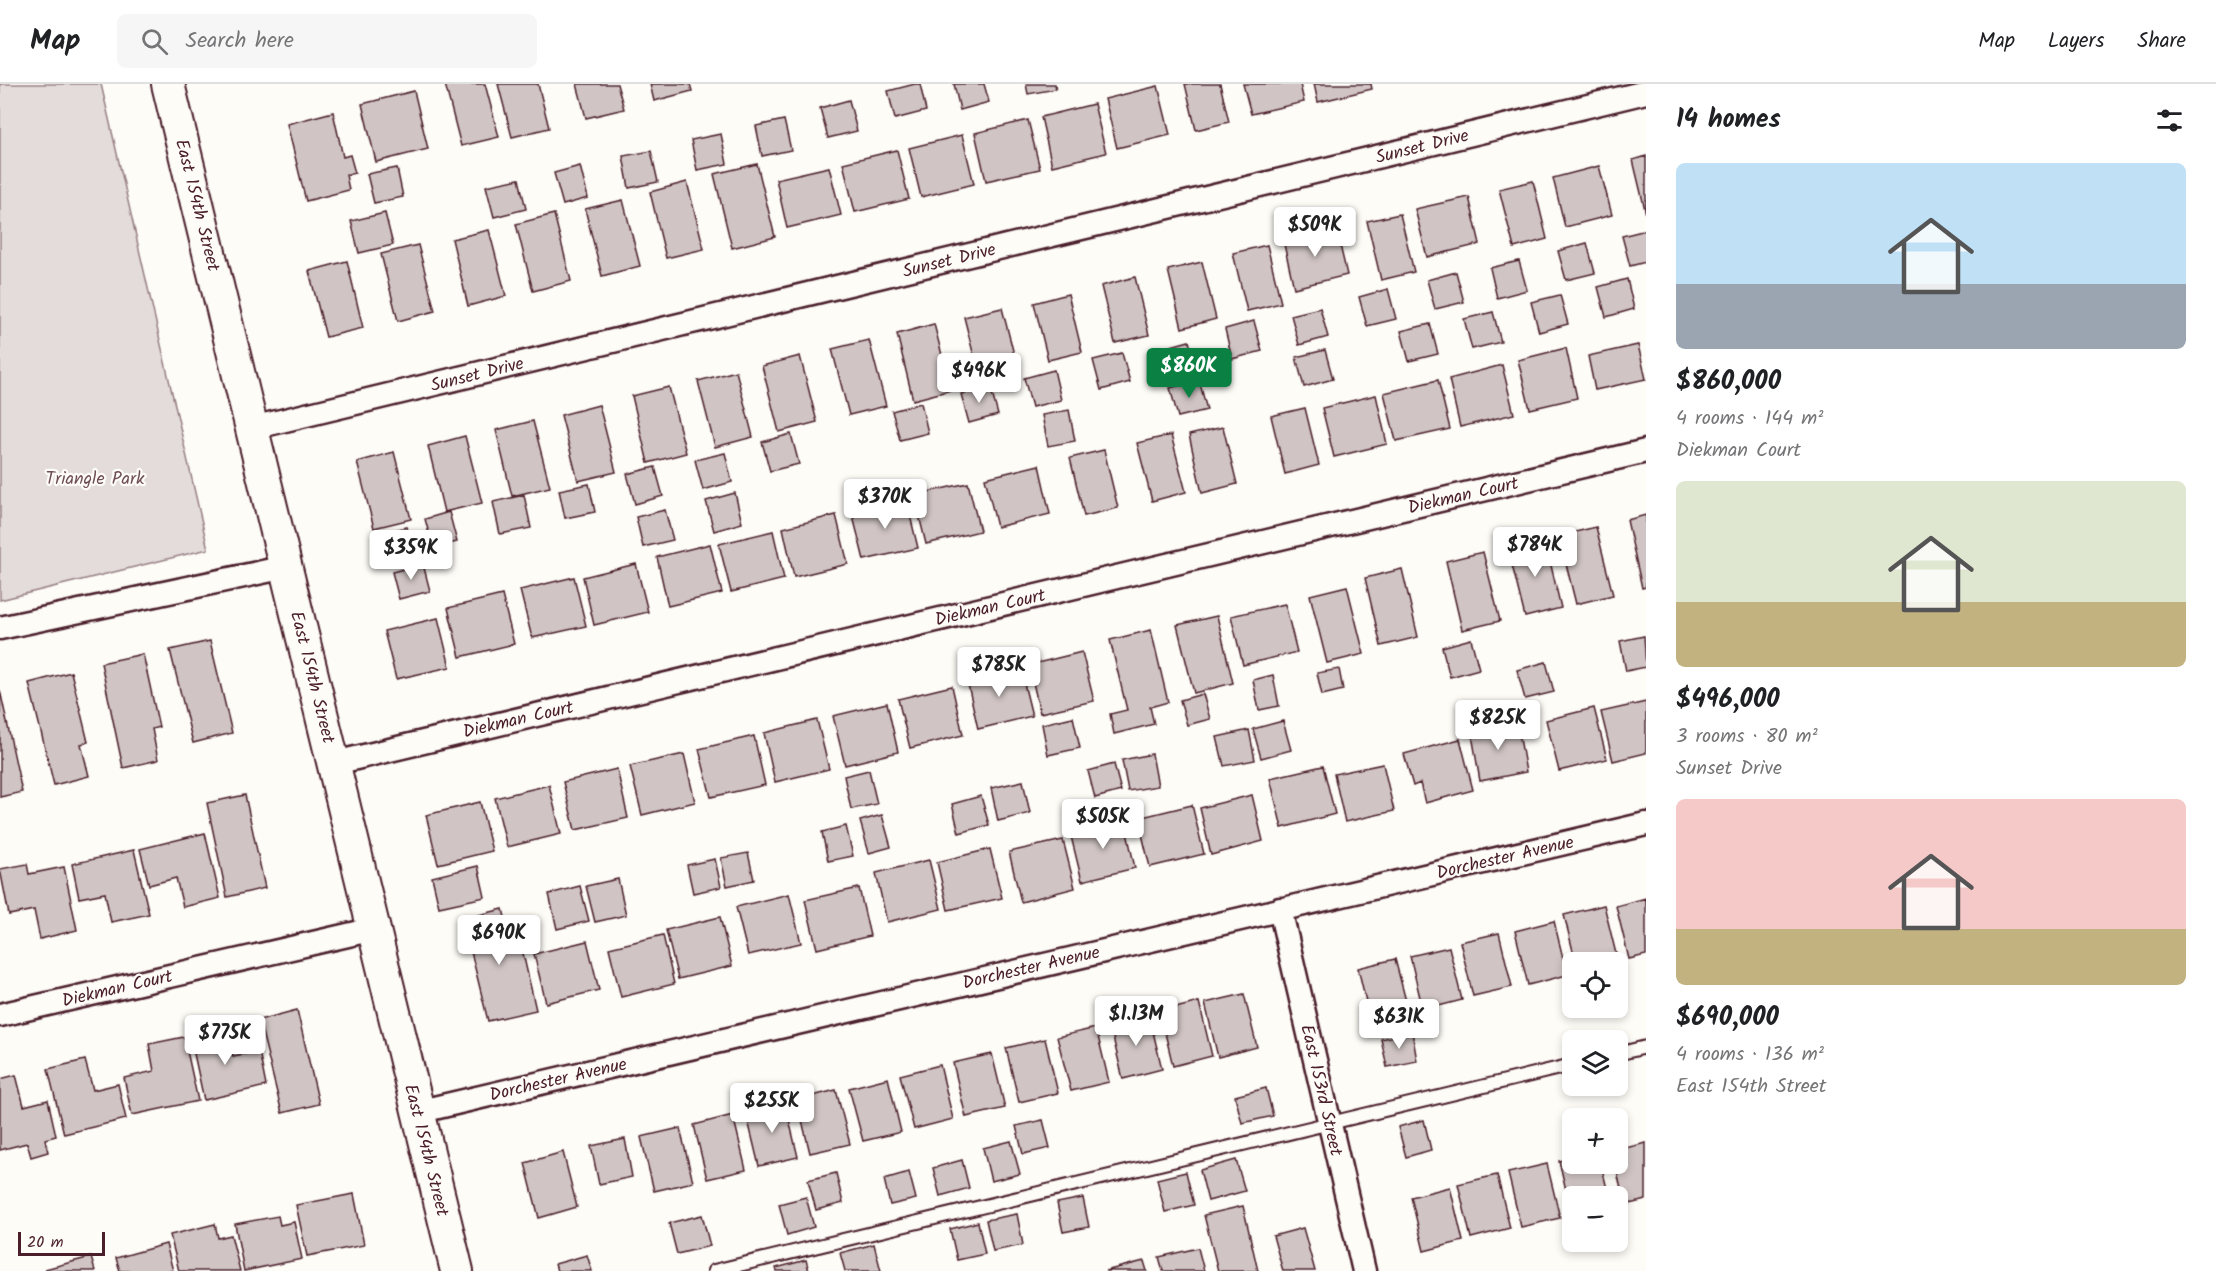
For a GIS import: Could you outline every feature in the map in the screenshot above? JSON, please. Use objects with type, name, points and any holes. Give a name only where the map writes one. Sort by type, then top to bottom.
[{"type":"street","name":"East 154th Street","points":[[168,84],[457,1271]]},
{"type":"street","name":"Sunset Drive","points":[[252,428],[1646,92]]},
{"type":"street","name":"Diekman Court","points":[[335,763],[1646,452]]},
{"type":"street","points":[[0,628],[286,567]]},
{"type":"street","name":"Dorchester Avenue","points":[[417,1112],[1646,824]]},
{"type":"street","name":"East 153rd Street","points":[[1280,909],[1364,1271]]},
{"type":"street","name":"Diekman Court","points":[[0,1015],[374,929]]},
{"type":"lane","points":[[1628,1051],[1646,1047]]},
{"type":"lane","points":[[714,1271],[1562,1067]]},
{"type":"green space","name":"Triangle Park","points":[[0,84],[101,84],[208,549],[0,600]]},
{"type":"building","points":[[445,84],[485,84],[499,137],[461,146]]},
{"type":"building","points":[[498,84],[538,84],[549,128],[512,137]]},
{"type":"building","points":[[577,84],[617,84],[624,109],[586,118]]},
{"type":"building","points":[[650,84],[690,84],[692,91],[654,101]]},
{"type":"building","points":[[920,84],[926,111],[895,119],[888,91]]},
{"type":"building","points":[[954,84],[984,84],[989,102],[960,110]]},
{"type":"building","points":[[1026,84],[1055,84],[1056,89],[1028,94]]},
{"type":"building","points":[[1185,84],[1220,84],[1229,122],[1196,130]]},
{"type":"building","points":[[1243,84],[1300,84],[1304,102],[1251,114]]},
{"type":"building","points":[[1314,84],[1371,84],[1372,89],[1318,102]]},
{"type":"building","points":[[1158,86],[1170,135],[1117,148],[1105,99]]},
{"type":"building","points":[[414,91],[428,149],[376,162],[362,104]]},
{"type":"building","points":[[849,100],[857,131],[828,138],[820,108]]},
{"type":"building","points":[[1094,104],[1106,153],[1052,166],[1041,117]]},
{"type":"building","points":[[333,112],[343,157],[350,155],[355,173],[346,175],[349,190],[306,201],[287,124]]},
{"type":"building","points":[[784,120],[791,150],[762,156],[756,126]]},
{"type":"building","points":[[1028,120],[1040,169],[986,181],[975,133]]},
{"type":"building","points":[[721,134],[727,164],[697,170],[691,140]]},
{"type":"building","points":[[962,135],[974,184],[921,197],[909,148]]},
{"type":"building","points":[[897,150],[909,199],[855,212],[843,163]]},
{"type":"building","points":[[651,151],[658,182],[629,188],[623,156]]},
{"type":"building","points":[[1646,156],[1646,214],[1633,160]]},
{"type":"building","points":[[757,164],[775,237],[732,248],[714,174]]},
{"type":"building","points":[[580,166],[588,198],[563,205],[554,173]]},
{"type":"building","points":[[1599,166],[1612,215],[1565,227],[1553,178]]},
{"type":"building","points":[[829,167],[841,215],[787,228],[776,179]]},
{"type":"building","points":[[397,168],[403,197],[374,203],[367,174]]},
{"type":"building","points":[[519,179],[526,209],[494,217],[486,186]]},
{"type":"building","points":[[1533,181],[1547,239],[1514,248],[1499,189]]},
{"type":"building","points":[[687,182],[704,249],[666,258],[650,192]]},
{"type":"building","points":[[1469,197],[1480,244],[1427,257],[1415,209]]},
{"type":"building","points":[[623,200],[640,266],[602,276],[585,209]]},
{"type":"building","points":[[385,213],[393,245],[359,253],[351,221]]},
{"type":"building","points":[[554,214],[571,281],[533,291],[516,224]]},
{"type":"building","points":[[1400,214],[1414,272],[1381,280],[1367,221]]},
{"type":"building","points":[[1336,228],[1347,275],[1294,288],[1283,240]]},
{"type":"building","points":[[489,230],[506,296],[468,306],[452,239]]},
{"type":"building","points":[[1646,230],[1646,262],[1630,266],[1622,236]]},
{"type":"building","points":[[1587,243],[1595,273],[1566,280],[1558,251]]},
{"type":"building","points":[[418,245],[435,311],[398,321],[381,254]]},
{"type":"building","points":[[1267,245],[1281,303],[1247,311],[1233,253]]},
{"type":"building","points":[[347,261],[363,328],[326,337],[309,271]]},
{"type":"building","points":[[1519,261],[1527,290],[1497,298],[1490,268]]},
{"type":"building","points":[[1202,262],[1216,319],[1182,328],[1168,270]]},
{"type":"building","points":[[1456,272],[1464,302],[1435,309],[1427,280]]},
{"type":"building","points":[[1135,277],[1149,335],[1115,343],[1101,286]]},
{"type":"building","points":[[1627,279],[1634,309],[1606,317],[1598,287]]},
{"type":"building","points":[[1388,289],[1396,319],[1367,326],[1359,297]]},
{"type":"building","points":[[1068,294],[1082,352],[1048,360],[1034,303]]},
{"type":"building","points":[[1560,295],[1568,324],[1539,332],[1531,302]]},
{"type":"building","points":[[1002,308],[1019,374],[981,384],[964,317]]},
{"type":"building","points":[[1320,308],[1328,337],[1299,345],[1291,315]]},
{"type":"building","points":[[1493,312],[1501,342],[1472,349],[1464,319]]},
{"type":"building","points":[[1254,321],[1262,351],[1232,359],[1225,329]]},
{"type":"building","points":[[934,324],[951,390],[913,400],[897,334]]},
{"type":"building","points":[[1430,324],[1438,354],[1409,361],[1401,331]]},
{"type":"building","points":[[869,340],[886,406],[849,415],[832,349]]},
{"type":"building","points":[[1189,341],[1197,371],[1168,378],[1160,349]]},
{"type":"building","points":[[1638,345],[1646,379],[1595,390],[1588,356]]},
{"type":"building","points":[[1566,348],[1577,398],[1530,409],[1518,360]]},
{"type":"building","points":[[1325,350],[1333,379],[1304,387],[1296,357]]},
{"type":"building","points":[[1122,353],[1130,382],[1101,390],[1093,360]]},
{"type":"building","points":[[800,356],[817,422],[779,432],[762,366]]},
{"type":"building","points":[[1502,365],[1514,414],[1460,427],[1449,379]]},
{"type":"building","points":[[1054,370],[1061,400],[1032,407],[1024,378]]},
{"type":"building","points":[[736,371],[753,437],[715,447],[698,381]]},
{"type":"building","points":[[1199,380],[1207,410],[1178,417],[1170,388]]},
{"type":"building","points":[[1438,380],[1450,429],[1396,441],[1384,393]]},
{"type":"building","points":[[990,386],[998,415],[969,423],[961,394]]},
{"type":"building","points":[[669,387],[686,453],[648,463],[632,396]]},
{"type":"building","points":[[1376,395],[1387,444],[1334,457],[1322,408]]},
{"type":"building","points":[[921,403],[928,433],[900,440],[892,411]]},
{"type":"building","points":[[599,405],[616,472],[578,481],[561,415]]},
{"type":"building","points":[[1305,408],[1319,465],[1285,474],[1271,416]]},
{"type":"building","points":[[1069,410],[1075,441],[1048,446],[1042,415]]},
{"type":"building","points":[[533,421],[550,487],[512,496],[496,430]]},
{"type":"building","points":[[1223,427],[1237,484],[1202,493],[1189,435]]},
{"type":"building","points":[[791,434],[799,464],[770,471],[762,442]]},
{"type":"building","points":[[1171,435],[1186,492],[1152,501],[1137,443]]},
{"type":"building","points":[[465,436],[482,503],[444,512],[428,446]]},
{"type":"building","points":[[1104,450],[1118,508],[1084,516],[1070,458]]},
{"type":"building","points":[[394,452],[411,519],[374,528],[357,462]]},
{"type":"building","points":[[725,453],[732,482],[703,490],[695,460]]},
{"type":"building","points":[[1039,465],[1050,514],[997,527],[985,478]]},
{"type":"building","points":[[655,467],[663,496],[635,504],[627,474]]},
{"type":"building","points":[[968,483],[980,531],[926,544],[914,495]]},
{"type":"building","points":[[589,484],[595,512],[565,518],[559,490]]},
{"type":"building","points":[[735,493],[742,523],[714,531],[706,501]]},
{"type":"building","points":[[524,495],[531,528],[500,534],[493,502]]},
{"type":"building","points":[[906,499],[918,548],[864,560],[852,512]]},
{"type":"building","points":[[665,510],[673,540],[643,547],[636,517]]},
{"type":"building","points":[[449,512],[457,542],[433,548],[425,519]]},
{"type":"building","points":[[836,515],[848,564],[794,577],[783,528]]},
{"type":"building","points":[[1646,515],[1646,587],[1642,588],[1627,520]]},
{"type":"building","points":[[407,527],[414,554],[383,562],[376,535]]},
{"type":"building","points":[[1596,527],[1613,595],[1576,604],[1559,536]]},
{"type":"building","points":[[773,531],[784,579],[731,592],[719,544]]},
{"type":"building","points":[[1545,540],[1561,608],[1525,617],[1508,549]]},
{"type":"building","points":[[710,544],[722,593],[668,606],[657,557]]},
{"type":"building","points":[[1483,552],[1500,621],[1462,630],[1446,561]]},
{"type":"building","points":[[423,564],[430,591],[399,599],[392,572]]},
{"type":"building","points":[[636,564],[648,612],[594,625],[583,577]]},
{"type":"building","points":[[1402,569],[1418,637],[1381,646],[1365,578]]},
{"type":"building","points":[[574,577],[586,626],[532,638],[520,590]]},
{"type":"building","points":[[1347,586],[1364,654],[1327,663],[1310,595]]},
{"type":"building","points":[[502,595],[514,644],[460,657],[448,608]]},
{"type":"building","points":[[1285,604],[1297,652],[1243,665],[1231,616]]},
{"type":"building","points":[[1217,616],[1233,683],[1194,693],[1177,625]]},
{"type":"building","points":[[438,618],[450,667],[396,679],[384,631]]},
{"type":"building","points":[[1151,630],[1168,702],[1150,707],[1154,724],[1114,734],[1110,714],[1127,710],[1110,640]]},
{"type":"building","points":[[1644,636],[1646,667],[1626,671],[1620,641]]},
{"type":"building","points":[[1471,639],[1479,669],[1450,677],[1442,647]]},
{"type":"building","points":[[210,641],[232,733],[193,743],[170,650]]},
{"type":"building","points":[[1082,652],[1094,701],[1040,713],[1029,665]]},
{"type":"building","points":[[143,654],[159,727],[152,729],[158,760],[123,768],[101,663]]},
{"type":"building","points":[[1546,662],[1554,692],[1525,699],[1517,670]]},
{"type":"building","points":[[1020,667],[1032,716],[978,729],[967,680]]},
{"type":"building","points":[[1339,669],[1343,690],[1322,695],[1317,673]]},
{"type":"building","points":[[71,672],[88,742],[81,744],[89,776],[54,785],[29,683]]},
{"type":"building","points":[[1273,675],[1279,706],[1259,710],[1253,680]]},
{"type":"building","points":[[952,686],[963,735],[910,748],[898,699]]},
{"type":"building","points":[[0,690],[22,792],[0,797]]},
{"type":"building","points":[[1203,694],[1210,719],[1187,725],[1180,700]]},
{"type":"building","points":[[1646,702],[1646,753],[1613,761],[1601,712]]},
{"type":"building","points":[[887,703],[898,752],[845,765],[833,716]]},
{"type":"building","points":[[1594,708],[1607,759],[1559,771],[1546,720]]},
{"type":"building","points":[[1073,717],[1080,748],[1048,755],[1042,724]]},
{"type":"building","points":[[817,720],[829,769],[775,782],[764,733]]},
{"type":"building","points":[[1283,721],[1291,750],[1261,758],[1253,729]]},
{"type":"building","points":[[1517,721],[1526,772],[1480,781],[1471,729]]},
{"type":"building","points":[[1249,730],[1255,760],[1224,766],[1217,737]]},
{"type":"building","points":[[754,736],[765,785],[711,797],[699,749]]},
{"type":"building","points":[[1460,739],[1473,790],[1425,803],[1420,783],[1413,786],[1404,754]]},
{"type":"building","points":[[684,754],[695,802],[642,815],[630,766]]},
{"type":"building","points":[[1152,754],[1158,786],[1128,791],[1122,760]]},
{"type":"building","points":[[1114,764],[1121,791],[1095,798],[1088,771]]},
{"type":"building","points":[[1383,764],[1394,811],[1345,822],[1334,774]]},
{"type":"building","points":[[1323,766],[1335,814],[1282,828],[1270,778]]},
{"type":"building","points":[[617,769],[628,818],[575,830],[563,782]]},
{"type":"building","points":[[869,770],[877,804],[851,809],[844,776]]},
{"type":"building","points":[[1023,781],[1030,813],[998,821],[991,788]]},
{"type":"building","points":[[549,785],[561,834],[507,847],[495,798]]},
{"type":"building","points":[[245,795],[265,888],[227,897],[207,803]]},
{"type":"building","points":[[1252,795],[1263,841],[1211,855],[1200,808]]},
{"type":"building","points":[[981,796],[989,825],[959,833],[952,804]]},
{"type":"building","points":[[480,802],[492,851],[438,864],[426,815]]},
{"type":"building","points":[[1192,805],[1204,854],[1150,867],[1138,818]]},
{"type":"building","points":[[882,815],[891,847],[869,853],[860,821]]},
{"type":"building","points":[[1124,819],[1135,868],[1082,881],[1070,832]]},
{"type":"building","points":[[846,826],[853,856],[828,861],[822,832]]},
{"type":"building","points":[[205,833],[220,898],[183,907],[176,878],[149,885],[140,849]]},
{"type":"building","points":[[1063,840],[1075,888],[1021,902],[1009,852]]},
{"type":"building","points":[[990,849],[1002,898],[948,910],[937,862]]},
{"type":"building","points":[[134,850],[149,914],[111,922],[105,893],[79,898],[72,864]]},
{"type":"building","points":[[748,853],[754,880],[727,886],[721,858]]},
{"type":"building","points":[[715,859],[721,887],[693,893],[687,865]]},
{"type":"building","points":[[929,860],[941,909],[887,922],[876,873]]},
{"type":"building","points":[[27,864],[29,874],[64,867],[77,930],[40,939],[34,910],[9,915],[0,869]]},
{"type":"building","points":[[478,866],[485,897],[439,907],[432,877]]},
{"type":"building","points":[[618,879],[626,915],[595,922],[586,886]]},
{"type":"building","points":[[580,886],[589,921],[557,929],[549,894]]},
{"type":"building","points":[[859,888],[870,936],[817,949],[805,900]]},
{"type":"building","points":[[789,894],[801,943],[748,955],[736,907]]},
{"type":"building","points":[[1646,898],[1646,955],[1629,959],[1616,906]]},
{"type":"building","points":[[1604,905],[1616,952],[1573,952],[1564,915]]},
{"type":"building","points":[[503,909],[510,938],[519,936],[536,1010],[488,1021],[463,919]]},
{"type":"building","points":[[720,917],[732,966],[678,979],[666,930]]},
{"type":"building","points":[[1554,921],[1562,954],[1562,976],[1528,985],[1515,931]]},
{"type":"building","points":[[1499,933],[1512,987],[1473,996],[1460,942]]},
{"type":"building","points":[[663,935],[674,984],[621,997],[609,948]]},
{"type":"building","points":[[587,941],[599,990],[546,1003],[534,954]]},
{"type":"building","points":[[1449,947],[1462,1000],[1423,1010],[1410,956]]},
{"type":"building","points":[[1395,959],[1408,1009],[1370,1018],[1358,968]]},
{"type":"building","points":[[1244,994],[1257,1047],[1218,1057],[1205,1003]]},
{"type":"building","points":[[1199,1002],[1212,1056],[1173,1066],[1160,1012]]},
{"type":"building","points":[[297,1010],[319,1104],[282,1113],[259,1020]]},
{"type":"building","points":[[1149,1015],[1162,1069],[1123,1079],[1110,1025]]},
{"type":"building","points":[[227,1027],[233,1056],[259,1051],[266,1086],[204,1100],[190,1035]]},
{"type":"building","points":[[1096,1028],[1109,1082],[1071,1091],[1057,1037]]},
{"type":"building","points":[[1412,1032],[1417,1061],[1387,1067],[1381,1039]]},
{"type":"building","points":[[184,1037],[198,1101],[132,1115],[124,1078],[154,1071],[149,1044]]},
{"type":"building","points":[[1045,1039],[1058,1093],[1019,1102],[1006,1048]]},
{"type":"building","points":[[992,1054],[1005,1108],[966,1117],[953,1063]]},
{"type":"building","points":[[85,1060],[93,1090],[118,1084],[126,1119],[64,1134],[48,1069]]},
{"type":"building","points":[[940,1065],[953,1119],[914,1129],[900,1075]]},
{"type":"building","points":[[16,1075],[24,1106],[48,1100],[56,1136],[45,1139],[48,1152],[31,1157],[27,1143],[0,1150],[0,1079]]},
{"type":"building","points":[[888,1078],[901,1132],[863,1141],[849,1088]]},
{"type":"building","points":[[1266,1088],[1273,1116],[1242,1123],[1235,1096]]},
{"type":"building","points":[[836,1090],[850,1144],[810,1153],[797,1100]]},
{"type":"building","points":[[785,1103],[798,1157],[759,1166],[746,1112]]},
{"type":"building","points":[[733,1115],[746,1170],[707,1179],[694,1125]]},
{"type":"building","points":[[1043,1120],[1050,1148],[1023,1154],[1016,1126]]},
{"type":"building","points":[[1424,1120],[1431,1150],[1406,1157],[1398,1127]]},
{"type":"building","points":[[680,1128],[693,1182],[654,1191],[641,1137]]},
{"type":"building","points":[[625,1139],[632,1177],[599,1184],[591,1146]]},
{"type":"building","points":[[1011,1141],[1020,1174],[991,1181],[983,1148]]},
{"type":"building","points":[[1646,1143],[1646,1200],[1628,1204],[1628,1186],[1620,1186],[1617,1174],[1628,1174],[1628,1147]]},
{"type":"building","points":[[563,1152],[577,1207],[539,1218],[525,1163]]},
{"type":"building","points":[[962,1160],[969,1188],[940,1196],[933,1168]]},
{"type":"building","points":[[1236,1160],[1245,1191],[1208,1201],[1200,1170]]},
{"type":"building","points":[[1547,1164],[1560,1218],[1521,1227],[1508,1173]]},
{"type":"building","points":[[909,1172],[916,1199],[890,1205],[884,1179]]},
{"type":"building","points":[[1186,1172],[1194,1205],[1165,1212],[1157,1179]]},
{"type":"building","points":[[836,1173],[843,1203],[816,1210],[808,1180]]},
{"type":"building","points":[[1562,1174],[1603,1174],[1606,1186],[1565,1186]]},
{"type":"building","points":[[1497,1175],[1510,1228],[1471,1238],[1458,1184]]},
{"type":"building","points":[[1450,1187],[1463,1241],[1424,1251],[1411,1197]]},
{"type":"building","points":[[354,1194],[364,1245],[307,1256],[296,1205]]},
{"type":"building","points":[[806,1197],[814,1227],[787,1235],[779,1204]]},
{"type":"building","points":[[1083,1198],[1089,1227],[1063,1232],[1057,1203]]},
{"type":"building","points":[[1243,1206],[1258,1271],[1218,1271],[1204,1215]]},
{"type":"building","points":[[1017,1214],[1023,1245],[993,1251],[986,1220]]},
{"type":"building","points":[[702,1215],[710,1246],[677,1254],[669,1223]]},
{"type":"building","points":[[278,1216],[280,1225],[294,1222],[302,1259],[244,1271],[235,1224]]},
{"type":"building","points":[[978,1222],[985,1254],[957,1260],[950,1229]]},
{"type":"building","points":[[215,1224],[218,1238],[231,1235],[240,1271],[179,1271],[170,1235]]},
{"type":"building","points":[[1303,1228],[1315,1271],[1283,1271],[1273,1236]]},
{"type":"building","points":[[166,1244],[173,1271],[120,1271],[116,1258]]},
{"type":"building","points":[[874,1244],[881,1271],[845,1271],[840,1253]]},
{"type":"building","points":[[1198,1248],[1204,1271],[1163,1271],[1159,1257]]},
{"type":"building","points":[[587,1255],[592,1271],[557,1271],[555,1264]]},
{"type":"building","points":[[91,1257],[95,1271],[46,1271],[45,1269]]},
{"type":"building","points":[[806,1260],[809,1271],[777,1271],[776,1268]]},
{"type":"building","points":[[1144,1261],[1147,1271],[1105,1271]]}]
